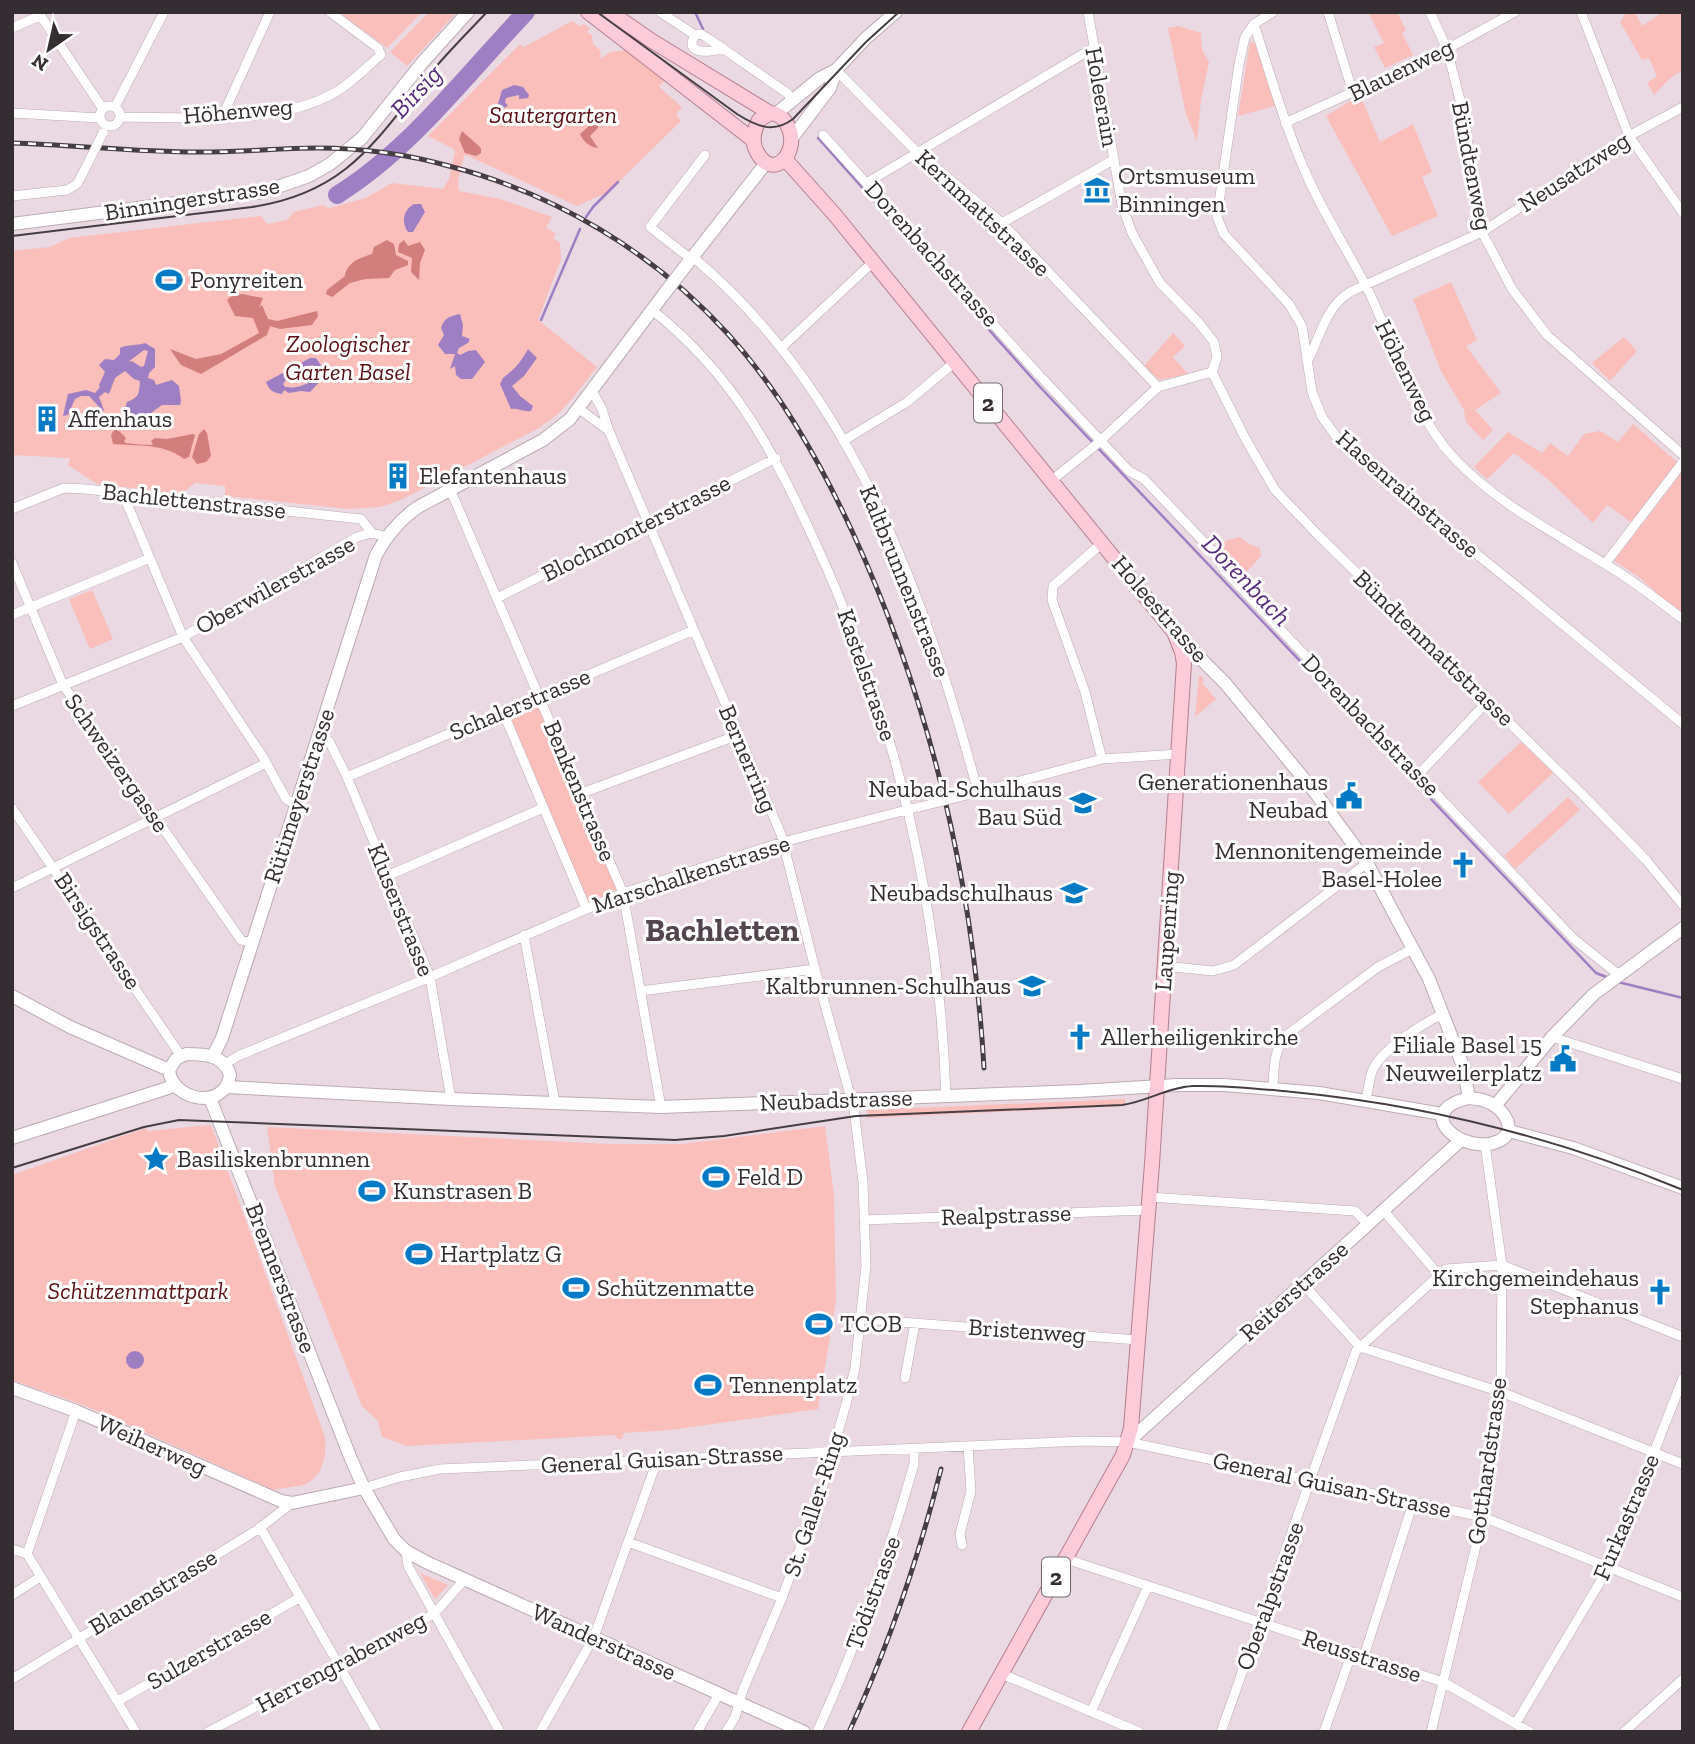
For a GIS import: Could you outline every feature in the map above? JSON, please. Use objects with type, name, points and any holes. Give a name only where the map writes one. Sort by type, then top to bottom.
[{"type":"main road","points":[[588,12],[623,30],[774,113],[786,124],[792,138],[785,159],[779,164],[766,163],[758,154],[753,140],[623,30],[610,12]]},
{"type":"main road","points":[[753,140],[759,120],[774,113]]},
{"type":"main road","name":"Holeestrasse","points":[[785,159],[873,262],[1174,632]]},
{"type":"main road","name":"Laupenring","points":[[1128,1441],[1133,1413],[1185,674],[1182,652],[1174,632]]},
{"type":"main road","name":"2","points":[[969,1732],[1123,1455],[1128,1441]]},
{"type":"street","points":[[116,107],[164,12]]},
{"type":"street","points":[[222,117],[270,12]]},
{"type":"street","name":"Höhenweg","points":[[121,117],[222,117],[277,112],[335,92],[381,55],[378,48],[330,12]]},
{"type":"street","name":"Binningerstrasse","points":[[12,224],[263,192],[299,180],[330,164],[362,138],[422,63],[468,12]]},
{"type":"street","points":[[660,12],[695,35],[701,34],[723,48],[787,93],[794,101]]},
{"type":"street","points":[[774,113],[794,101],[820,78],[836,70],[866,38],[896,12]]},
{"type":"street","name":"Holeerain","points":[[1088,12],[1119,197],[1132,233],[1160,283],[1214,342],[1217,357],[1212,372]]},
{"type":"street","points":[[1254,24],[1272,12]]},
{"type":"street","points":[[1328,12],[1353,93]]},
{"type":"street","name":"Bündtenweg","points":[[1430,12],[1447,49],[1462,108],[1482,232],[1515,294],[1547,335],[1683,455]]},
{"type":"street","name":"Blauenweg","points":[[1285,123],[1447,49],[1515,12]]},
{"type":"street","points":[[1584,13],[1629,136],[1683,213]]},
{"type":"street","points":[[12,28],[39,14],[103,121]]},
{"type":"street","name":"Höhenweg","points":[[1254,24],[1285,123],[1309,181],[1366,286],[1420,407],[1442,444],[1453,457],[1519,510],[1638,585],[1683,619]]},
{"type":"street","name":"Hasenrainstrasse","points":[[1254,24],[1245,37],[1239,64],[1217,216],[1224,234],[1289,304],[1302,326],[1312,391],[1322,417],[1338,439],[1380,477],[1683,724]]},
{"type":"street","points":[[695,35],[693,46],[698,50],[709,53],[723,48]]},
{"type":"street","points":[[868,183],[1093,48]]},
{"type":"street","points":[[792,138],[830,88],[836,70]]},
{"type":"street","name":"Kernmattstrasse","points":[[836,70],[917,152],[1002,223],[1158,387]]},
{"type":"street","points":[[12,196],[68,190],[77,184],[109,106],[116,107]]},
{"type":"street","points":[[12,113],[103,121],[116,125],[121,117],[116,107]]},
{"type":"street","name":"Neusatzweg","points":[[1308,360],[1325,318],[1338,300],[1482,232],[1629,136],[1683,107]]},
{"type":"street","name":"Dorenbachstrasse","points":[[823,135],[1041,377],[1096,444],[1144,480],[1219,558],[1223,569],[1574,939],[1619,975]]},
{"type":"street","name":"Kaltbrunnenstrasse","points":[[705,155],[650,227],[743,302],[782,347],[843,441],[892,536],[918,600],[954,703],[978,793]]},
{"type":"street","points":[[1002,223],[1045,196],[1113,160]]},
{"type":"street","name":"Oberwilerstrasse","points":[[12,706],[183,637],[357,537],[372,533],[387,537],[408,513],[542,440],[570,419],[766,163]]},
{"type":"street","points":[[782,347],[873,262]]},
{"type":"street","name":"Kastelstrasse","points":[[652,310],[726,383],[751,417],[776,458],[830,574],[859,645],[881,710],[908,810],[934,948],[946,1096]]},
{"type":"street","points":[[843,441],[907,402],[955,362]]},
{"type":"street","points":[[1052,480],[1158,387],[1212,372]]},
{"type":"street","name":"Bündtenmattstrasse","points":[[1212,372],[1275,490],[1646,860],[1683,905]]},
{"type":"street","name":"Bernerring","points":[[592,391],[602,409],[783,842],[852,1099]]},
{"type":"street","name":"Bernerring","points":[[578,408],[609,431]]},
{"type":"street","name":"Blochmonterstrasse","points":[[497,598],[776,458]]},
{"type":"street","points":[[1605,564],[1683,462]]},
{"type":"street","name":"Bachlettenstrasse","points":[[12,509],[64,488],[361,519],[372,533]]},
{"type":"street","name":"Benkenstrasse","points":[[450,489],[623,893],[661,1107]]},
{"type":"street","points":[[123,494],[183,637],[266,763],[286,799],[296,804]]},
{"type":"street","name":"Rütimeyerstrasse","points":[[213,1056],[222,1038],[376,555],[387,537]]},
{"type":"street","points":[[1102,543],[1053,586],[1052,600],[1085,692],[1102,759]]},
{"type":"street","points":[[12,615],[150,558]]},
{"type":"street","name":"Schweizergasse","points":[[12,563],[63,685],[241,940],[252,943]]},
{"type":"street","name":"Schalerstrasse","points":[[347,777],[694,630]]},
{"type":"street","name":"Holeestrasse","points":[[1174,632],[1182,637],[1225,683],[1314,791],[1367,863],[1414,948],[1443,1014],[1463,1066],[1469,1098]]},
{"type":"street","points":[[1419,775],[1488,701]]},
{"type":"street","name":"Benkenstrasse","points":[[503,712],[586,908]]},
{"type":"street","points":[[582,793],[738,735]]},
{"type":"street","name":"Kluserstrasse","points":[[318,737],[329,741],[347,777],[430,977],[452,1099]]},
{"type":"street","name":"Marschalkenstrasse","points":[[225,1064],[623,893],[783,842],[1102,759],[1179,754]]},
{"type":"street","points":[[12,888],[266,763]]},
{"type":"street","name":"Birsigstrasse","points":[[12,808],[181,1056]]},
{"type":"street","points":[[387,876],[543,808]]},
{"type":"street","points":[[1164,966],[1213,971],[1234,965],[1367,863]]},
{"type":"street","points":[[1495,1106],[1552,1037],[1605,985],[1683,928]]},
{"type":"street","points":[[524,935],[555,1103]]},
{"type":"street","points":[[1273,1088],[1276,1054],[1288,1034],[1378,967],[1414,948]]},
{"type":"street","points":[[640,991],[815,969]]},
{"type":"street","points":[[12,996],[70,1027],[169,1070],[174,1086],[187,1094],[210,1098],[219,1095],[227,1087],[230,1075],[225,1064],[213,1056],[181,1056],[169,1070]]},
{"type":"street","points":[[1366,1099],[1372,1074],[1379,1062],[1413,1030],[1443,1014]]},
{"type":"street","points":[[1552,1037],[1683,1079]]},
{"type":"street","name":"Neubadstrasse","points":[[227,1087],[661,1107],[1211,1085],[1273,1088],[1366,1099],[1443,1114]]},
{"type":"street","points":[[12,1138],[174,1086]]},
{"type":"street","name":"Brennerstrasse","points":[[210,1098],[351,1459],[364,1488],[394,1539],[406,1551]]},
{"type":"street","points":[[1469,1098],[1481,1099],[1495,1106],[1507,1119],[1509,1131],[1500,1140],[1485,1144],[1461,1140],[1446,1128],[1442,1120],[1443,1114],[1451,1104],[1469,1098]]},
{"type":"street","name":"St. Galler-Ring","points":[[726,1732],[782,1598],[824,1485],[855,1368],[866,1266],[863,1182],[852,1099]]},
{"type":"street","points":[[1509,1131],[1573,1148],[1683,1188]]},
{"type":"street","name":"Reiterstrasse","points":[[1128,1441],[1461,1140]]},
{"type":"street","name":"Gotthardstrasse","points":[[1431,1732],[1483,1517],[1501,1392],[1502,1265],[1485,1144]]},
{"type":"street","name":"Realpstrasse","points":[[864,1220],[1148,1203],[1355,1211],[1368,1224]]},
{"type":"street","points":[[1383,1210],[1438,1275]]},
{"type":"street","points":[[1502,1265],[1683,1337]]},
{"type":"street","name":"Oberalpstrasse","points":[[1222,1732],[1354,1357],[1360,1347],[1446,1269],[1502,1265]]},
{"type":"street","points":[[1302,1283],[1360,1347],[1501,1392],[1683,1464]]},
{"type":"street","name":"Bristenweg","points":[[861,1319],[1138,1340]]},
{"type":"street","points":[[905,1378],[915,1323]]},
{"type":"street","name":"Furkastrasse","points":[[1516,1723],[1609,1567],[1683,1378]]},
{"type":"street","name":"Weiherweg","points":[[12,1388],[76,1411],[271,1498],[292,1503]]},
{"type":"street","points":[[27,1554],[76,1411]]},
{"type":"street","name":"General Guisan-Strasse","points":[[364,1488],[440,1469],[658,1458],[1128,1441],[1483,1517],[1683,1597]]},
{"type":"street","points":[[962,1545],[960,1534],[971,1491],[968,1446]]},
{"type":"street","name":"Tödistrasse","points":[[817,1732],[859,1636],[879,1582],[914,1464],[914,1450]]},
{"type":"street","points":[[540,1732],[594,1637],[658,1458]]},
{"type":"street","points":[[292,1503],[364,1488]]},
{"type":"street","name":"Blauenstrasse","points":[[12,1679],[260,1527],[292,1503]]},
{"type":"street","points":[[1364,1656],[1413,1503]]},
{"type":"street","points":[[260,1527],[377,1732]]},
{"type":"street","points":[[628,1542],[782,1598]]},
{"type":"street","points":[[12,1549],[27,1554],[136,1732]]},
{"type":"street","points":[[406,1551],[408,1566],[500,1732]]},
{"type":"street","name":"Wanderstrasse","points":[[406,1551],[804,1732]]},
{"type":"street","name":"Reusstrasse","points":[[1066,1559],[1443,1682],[1530,1732]]},
{"type":"street","points":[[12,1595],[40,1577]]},
{"type":"street","name":"Herrengrabenweg","points":[[208,1732],[434,1614],[465,1580]]},
{"type":"street","points":[[1091,1713],[1148,1586]]},
{"type":"street","name":"Sulzerstrasse","points":[[118,1701],[299,1598]]},
{"type":"street","points":[[1324,1732],[1352,1652]]},
{"type":"street","points":[[1002,1674],[1139,1732]]},
{"type":"street","points":[[1624,1732],[1683,1679]]},
{"type":"street","points":[[697,1732],[719,1694]]},
{"type":"green space","points":[[339,12],[422,12],[387,48]]},
{"type":"green space","points":[[429,12],[457,12],[407,66],[390,52]]},
{"type":"green space","points":[[1368,12],[1397,12],[1406,30],[1402,33],[1413,55],[1385,68],[1374,47],[1384,43]]},
{"type":"green space","points":[[1627,12],[1635,12],[1642,26],[1663,12],[1683,12],[1683,70],[1669,79],[1654,95],[1647,82],[1657,77],[1649,58],[1642,60],[1620,22]]},
{"type":"green space","name":"Zoologischer Garten Basel","points":[[572,21],[579,26],[584,24],[590,28],[587,32],[592,35],[593,44],[600,50],[601,59],[610,52],[628,50],[665,80],[659,87],[682,107],[676,114],[681,121],[603,197],[601,195],[577,206],[464,156],[458,181],[459,191],[500,199],[552,217],[546,228],[556,233],[553,238],[560,243],[561,259],[538,320],[597,367],[557,415],[537,429],[403,499],[380,507],[349,509],[225,496],[225,486],[195,483],[181,494],[97,484],[68,465],[70,458],[12,455],[12,251],[50,247],[69,238],[261,216],[267,224],[287,220],[294,212],[323,205],[329,208],[366,198],[392,183],[443,189],[449,179],[455,152],[428,136],[520,44],[524,47]]},
{"type":"green space","points":[[1178,26],[1201,33],[1202,50],[1209,62],[1201,100],[1197,141],[1186,114],[1168,28]]},
{"type":"green space","points":[[1250,42],[1256,43],[1275,106],[1238,116]]},
{"type":"green space","points":[[1360,95],[1380,142],[1413,124],[1432,172],[1422,177],[1438,216],[1392,236],[1326,116]]},
{"type":"green space","points":[[1451,282],[1477,340],[1466,346],[1501,393],[1475,410],[1493,430],[1483,440],[1466,422],[1464,410],[1441,371],[1413,299]]},
{"type":"green space","points":[[1173,333],[1185,346],[1173,357],[1188,374],[1159,380],[1144,366]]},
{"type":"green space","points":[[1624,337],[1637,351],[1610,381],[1592,363]]},
{"type":"green space","points":[[1633,424],[1677,462],[1631,522],[1607,505],[1593,523],[1550,481],[1514,453],[1487,479],[1474,467],[1508,432],[1542,453],[1550,443],[1568,456],[1584,434],[1600,431],[1618,442]]},
{"type":"green space","points":[[1683,471],[1683,617],[1639,577],[1614,561]]},
{"type":"green space","points":[[1240,537],[1260,548],[1261,556],[1242,577],[1219,547],[1226,541]]},
{"type":"green space","points":[[92,590],[113,639],[90,649],[69,599]]},
{"type":"green space","points":[[1199,676],[1216,699],[1195,717]]},
{"type":"green space","points":[[538,697],[622,891],[582,908],[499,714]]},
{"type":"green space","points":[[1521,742],[1553,773],[1509,814],[1478,782]]},
{"type":"green space","points":[[1568,797],[1580,810],[1515,869],[1504,856]]},
{"type":"green space","points":[[1125,1099],[1125,1106],[868,1118],[867,1110]]},
{"type":"green space","name":"Schützenmattpark","points":[[211,1125],[324,1434],[325,1455],[321,1469],[312,1480],[303,1485],[273,1490],[86,1406],[12,1380],[12,1175],[146,1128],[148,1131]]},
{"type":"green space","name":"Schützenmatte","points":[[825,1126],[834,1195],[836,1300],[818,1409],[670,1430],[624,1433],[622,1439],[617,1439],[615,1435],[407,1446],[382,1437],[378,1421],[362,1406],[275,1186],[267,1127],[609,1144],[682,1144]]},
{"type":"green space","points":[[420,1573],[448,1585],[435,1599]]},
{"type":"shaded area","points":[[514,85],[523,87],[529,95],[528,98],[519,99],[519,95],[506,98],[508,106],[501,109],[497,107],[502,90]]},
{"type":"shaded area","points":[[598,118],[598,128],[590,136],[598,148],[587,143],[580,134]]},
{"type":"shaded area","points":[[462,131],[481,148],[481,153],[476,156],[465,153],[459,139]]},
{"type":"shaded area","points":[[414,204],[421,204],[425,212],[413,232],[408,232],[404,217]]},
{"type":"shaded area","points":[[387,240],[394,244],[396,255],[408,261],[408,265],[395,270],[389,278],[365,279],[350,283],[332,297],[326,294],[327,290],[345,276],[351,264],[372,254],[374,247]]},
{"type":"shaded area","points":[[404,240],[408,246],[420,242],[425,250],[420,263],[419,280],[411,272],[412,258],[398,252],[399,244]]},
{"type":"shaded area","points":[[242,294],[263,298],[259,308],[262,305],[268,319],[277,321],[317,311],[318,316],[312,325],[280,329],[270,326],[267,335],[201,374],[181,365],[170,349],[196,359],[221,354],[259,333],[253,318],[235,316],[227,300]]},
{"type":"shaded area","points":[[460,314],[462,336],[470,339],[457,353],[460,355],[476,350],[485,362],[472,379],[461,379],[456,375],[455,366],[450,369],[455,354],[445,354],[438,345],[444,335],[441,328],[444,322]]},
{"type":"shaded area","points":[[145,343],[155,349],[155,367],[148,378],[154,380],[156,385],[172,380],[179,386],[180,405],[162,405],[143,419],[126,421],[123,416],[127,402],[138,394],[140,381],[125,371],[115,378],[109,394],[105,392],[99,397],[104,410],[91,424],[87,420],[93,410],[100,408],[89,396],[75,399],[68,415],[63,416],[68,394],[86,390],[95,393],[100,387],[105,372],[99,365],[105,359],[114,360],[120,354],[120,348]],"holes":[[[144,350],[148,351],[144,366],[128,362]]]},
{"type":"shaded area","points":[[528,349],[537,358],[524,376],[512,386],[533,406],[531,411],[511,409],[500,384]]},
{"type":"shaded area","points":[[310,358],[316,358],[327,374],[310,392],[289,393],[284,390],[279,394],[272,391],[266,382]],"holes":[[[313,365],[320,373],[300,386],[285,387],[283,384],[289,376],[302,371],[302,367]]]},
{"type":"shaded area","points":[[204,429],[211,456],[206,462],[197,464],[192,457],[199,434]]},
{"type":"shaded area","points":[[114,430],[126,438],[126,443],[143,445],[153,445],[151,441],[155,438],[195,435],[189,457],[184,459],[159,448],[113,444],[111,435]]},
{"type":"shaded area","points":[[135,1351],[141,1354],[144,1360],[141,1366],[135,1369],[129,1366],[126,1360],[129,1354]]},
{"type":"waterway","name":"Birsig","points":[[337,195],[389,156],[437,110],[526,12]]},
{"type":"waterway","points":[[695,12],[703,29]]},
{"type":"waterway","name":"Dorenbach","points":[[818,138],[1040,387],[1596,973],[1609,978]]},
{"type":"waterway","points":[[586,217],[618,182]]},
{"type":"waterway","points":[[541,320],[580,229]]},
{"type":"waterway","name":"Dorenbach","points":[[1618,982],[1683,998]]},
{"type":"tram line","points":[[12,236],[252,207],[284,200],[311,190],[334,177],[373,143],[435,68],[487,12]]},
{"type":"tram line","points":[[597,12],[737,114],[765,127],[786,124],[793,119],[866,42],[899,12]]},
{"type":"tram line","points":[[12,1168],[144,1127],[179,1120],[675,1140],[724,1136],[856,1116],[1122,1105],[1175,1089],[1205,1086],[1343,1098],[1442,1115],[1541,1140],[1683,1190]]},
{"type":"railway","points":[[12,143],[184,152],[334,148],[384,152],[433,162],[489,178],[564,210],[635,252],[698,304],[746,355],[797,427],[826,478],[880,595],[925,726],[958,861],[970,929],[984,1068]]},
{"type":"railway","points":[[849,1732],[901,1603],[941,1469]]},
{"type":"place","name":"Ortsmuseum Binningen","points":[[1097,190]]},
{"type":"place","name":"Ponyreiten","points":[[169,280]]},
{"type":"place","name":"Affenhaus","points":[[47,419]]},
{"type":"place","name":"Elefantenhaus","points":[[398,476]]},
{"type":"place","name":"Generationenhaus Neubad","points":[[1349,796]]},
{"type":"place","name":"Neubad-Schulhaus Bau Süd","points":[[1083,803]]},
{"type":"place","name":"Mennonitengemeinde Basel-Holee","points":[[1463,865]]},
{"type":"place","name":"Neubadschulhaus","points":[[1074,893]]},
{"type":"place","name":"Kaltbrunnen-Schulhaus","points":[[1032,986]]},
{"type":"place","name":"Allerheiligenkirche","points":[[1080,1037]]},
{"type":"place","name":"Filiale Basel 15 Neuweilerplatz","points":[[1563,1059]]},
{"type":"place","name":"Basiliskenbrunnen","points":[[156,1159]]},
{"type":"place","name":"Feld D","points":[[716,1177]]},
{"type":"place","name":"Kunstrasen B","points":[[372,1191]]},
{"type":"place","name":"Hartplatz G","points":[[419,1254]]},
{"type":"place","name":"Schützenmatte","points":[[576,1288]]},
{"type":"place","name":"Kirchgemeindehaus Stephanus","points":[[1660,1292]]},
{"type":"place","name":"TCOB","points":[[819,1324]]},
{"type":"place","name":"Tennenplatz","points":[[708,1385]]},
{"type":"district","name":"Bachletten","points":[[722,930]]},
{"type":"park label","name":"Sautergarten","points":[[553,115]]}]
